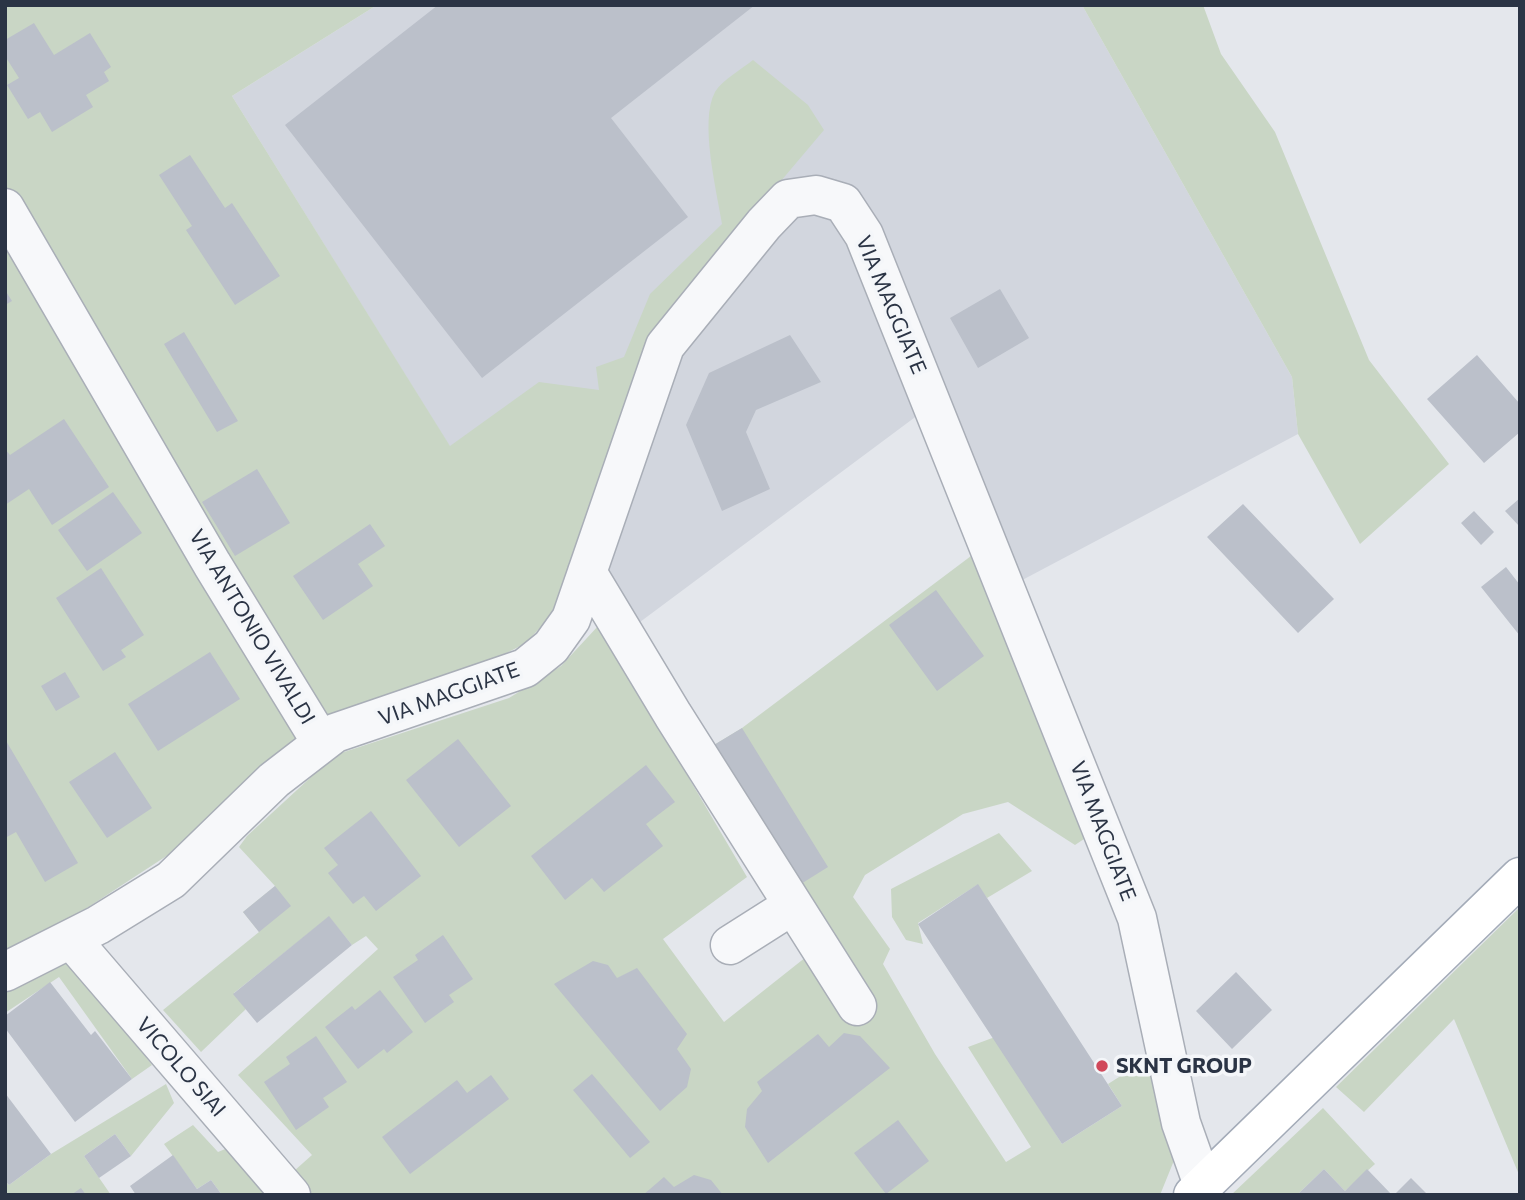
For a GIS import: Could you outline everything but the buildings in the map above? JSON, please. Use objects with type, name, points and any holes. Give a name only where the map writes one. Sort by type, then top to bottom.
[{"type":"main road","name":"VIA MAGGIATE","points":[[1198,1190],[1520,877]]},
{"type":"street","name":"VIA MAGGIATE","points":[[321,742],[335,733],[525,668],[551,647],[571,619],[665,345],[764,224],[788,199],[816,195],[843,203],[864,235],[1137,918],[1198,1190]]},
{"type":"street","name":"VIA ANTONIO VIVALDI","points":[[5,208],[212,564],[321,742],[274,780],[171,880],[71,939],[5,972]]},
{"type":"street","points":[[587,572],[857,1006]]},
{"type":"street","points":[[730,945],[793,905]]},
{"type":"street","name":"VICOLO SIAI","points":[[71,939],[291,1195]]},
{"type":"shaded area","points":[[377,5],[1082,5],[1292,377],[1298,434],[1011,586],[922,412],[640,622],[576,547],[495,415],[450,447],[232,96]]},
{"type":"green space","points":[[5,5],[377,5],[232,96],[450,446],[539,382],[599,390],[596,367],[624,357],[650,294],[722,224],[711,157],[709,120],[715,92],[727,79],[753,60],[808,105],[824,130],[655,330],[560,606],[526,643],[489,662],[171,853],[61,925],[5,954]]},
{"type":"green space","points":[[1082,5],[1203,5],[1221,54],[1275,132],[1369,360],[1449,464],[1360,544],[1298,434],[1292,377]]},
{"type":"green space","points":[[979,550],[1087,837],[1075,845],[1008,802],[963,814],[865,875],[853,897],[890,949],[883,964],[935,1054],[1006,1162],[1031,1147],[968,1047],[995,1037],[1062,1144],[1122,1106],[1108,1084],[1146,1060],[1175,1158],[1160,1195],[313,1195],[294,1171],[312,1155],[238,1075],[378,949],[366,936],[352,945],[329,917],[234,993],[246,1009],[201,1052],[163,1010],[259,932],[243,912],[275,886],[239,847],[247,836],[335,755],[509,698],[561,666],[599,625],[747,877],[663,939],[724,1022],[830,938],[709,748],[742,728]]},
{"type":"green space","points":[[999,833],[1032,871],[987,898],[977,885],[918,923],[923,944],[906,940],[892,917],[891,889]]},
{"type":"green space","points":[[1520,907],[1520,1177],[1454,1019],[1364,1112],[1336,1087]]},
{"type":"green space","points":[[65,949],[152,1065],[132,1079],[59,977],[5,1013],[5,981]]},
{"type":"green space","points":[[166,1084],[174,1103],[131,1156],[115,1134],[84,1156],[111,1195],[5,1195],[5,1181],[9,1185],[51,1154]]},
{"type":"green space","points":[[1323,1108],[1375,1164],[1345,1191],[1324,1169],[1297,1195],[1231,1195]]},
{"type":"green space","points":[[193,1125],[218,1152],[235,1145],[275,1195],[222,1195],[211,1180],[197,1189],[164,1144]]},
{"type":"place","name":"SKNT GROUP","points":[[1102,1066]]}]
